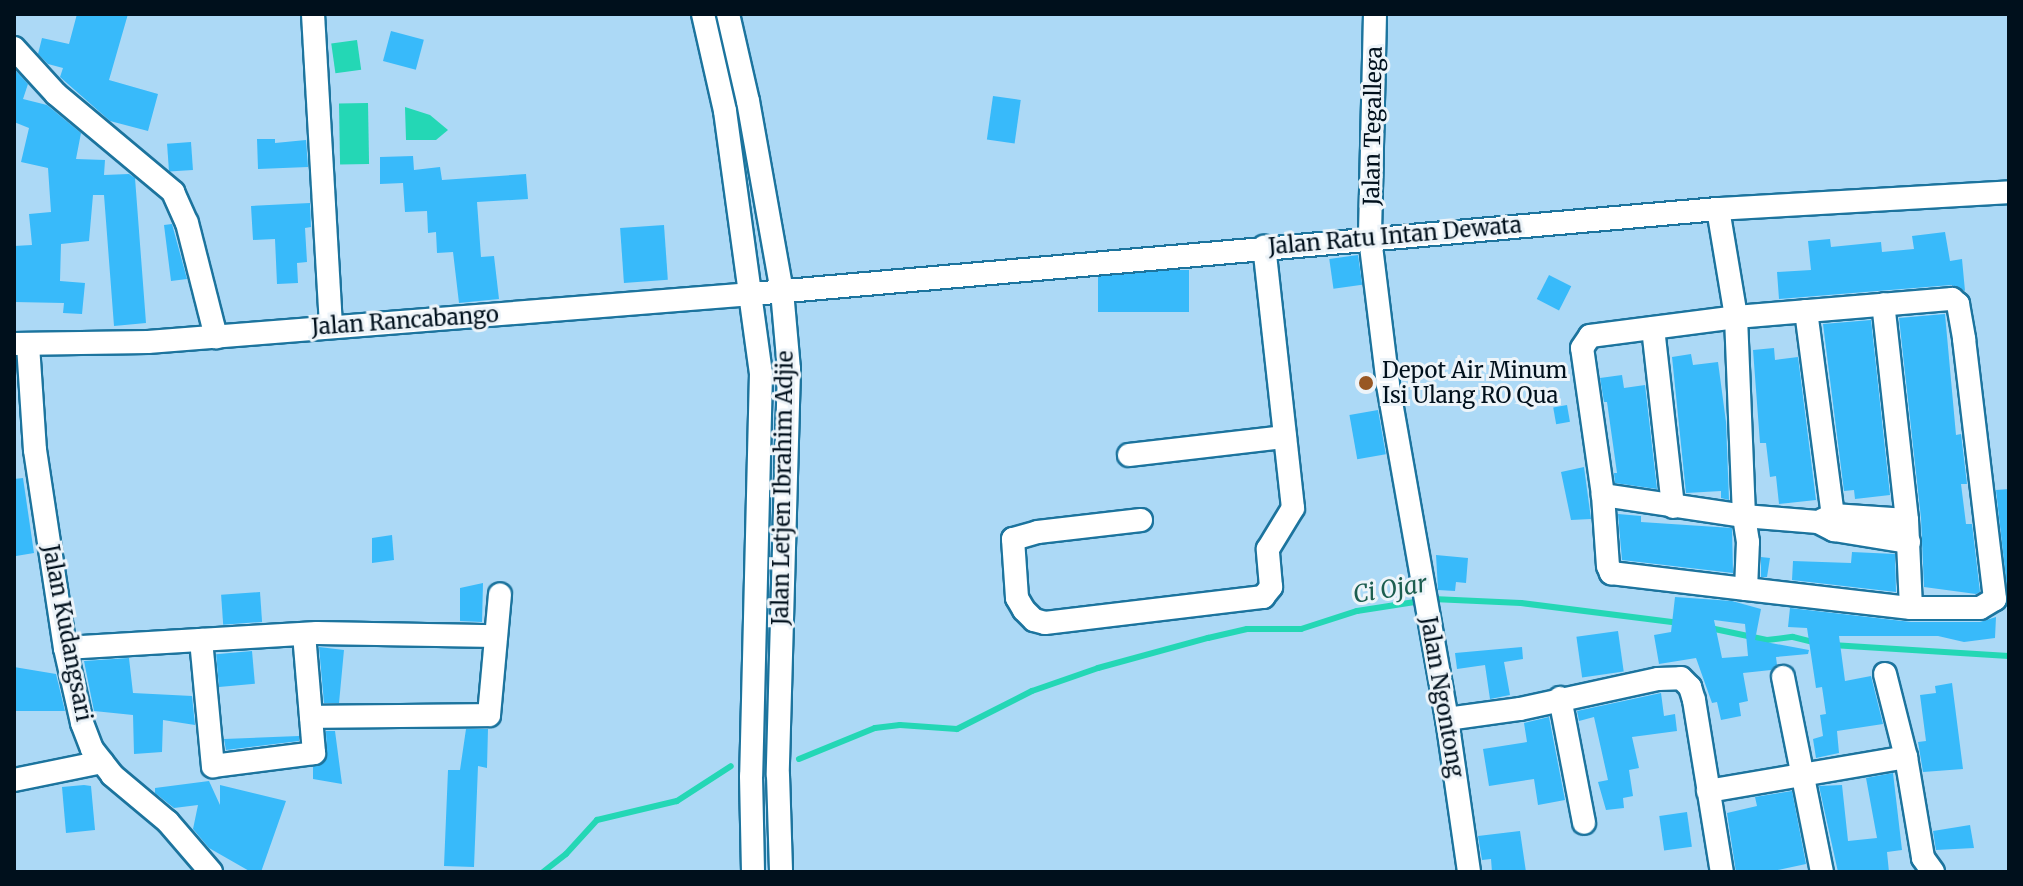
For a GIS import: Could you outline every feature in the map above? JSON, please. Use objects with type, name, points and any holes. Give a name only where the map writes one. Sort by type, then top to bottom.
[{"type":"street","points":[[313,14],[331,326]]},
{"type":"street","name":"Jalan Letjen Ibrahim Adjie","points":[[703,14],[725,111],[761,373],[751,776],[753,872]]},
{"type":"street","name":"Jalan Letjen Ibrahim Adjie","points":[[728,14],[748,101],[782,291],[789,383],[778,761],[781,872]]},
{"type":"street","name":"Jalan Tegallega","points":[[1370,238],[1375,14]]},
{"type":"street","points":[[14,48],[56,94],[173,192],[187,223],[216,337]]},
{"type":"street","name":"Jalan Ratu Intan Dewata","points":[[782,291],[1718,209],[2009,192]]},
{"type":"street","points":[[1718,209],[1736,317],[1744,516],[1748,542],[1746,589]]},
{"type":"street","name":"Jalan Ngontong","points":[[1370,238],[1388,385],[1447,719],[1469,872]]},
{"type":"street","points":[[1141,520],[1038,532],[1013,539],[1017,598],[1024,610],[1034,620],[1045,623],[1263,597],[1271,587],[1268,549],[1293,508],[1264,247]]},
{"type":"street","name":"Jalan Rancabango","points":[[21,345],[216,337],[782,291]]},
{"type":"street","points":[[1949,299],[1958,304],[1995,594],[1993,602],[1980,608],[1911,608],[1611,573],[1582,348],[1590,336],[1736,317],[1949,299]]},
{"type":"street","points":[[1883,304],[1908,531],[1911,608]]},
{"type":"street","points":[[1806,311],[1826,518]]},
{"type":"street","points":[[1653,328],[1673,507]]},
{"type":"street","name":"Jalan Kudangsari","points":[[21,345],[65,648],[82,723],[92,749],[112,775],[168,822],[211,872]]},
{"type":"street","points":[[1129,455],[1285,437]]},
{"type":"street","points":[[1603,495],[1744,516],[1826,518],[1908,531]]},
{"type":"street","points":[[311,717],[489,715],[500,595]]},
{"type":"street","points":[[65,648],[304,634],[496,636]]},
{"type":"street","points":[[201,640],[213,766],[314,753],[304,634]]},
{"type":"street","points":[[1885,674],[1906,757],[1923,858],[1925,866],[1933,872]]},
{"type":"street","points":[[1783,677],[1822,872]]},
{"type":"street","points":[[1447,719],[1520,709],[1560,698],[1681,678],[1690,687],[1694,700],[1722,872]]},
{"type":"street","points":[[1560,698],[1584,823]]},
{"type":"street","points":[[1708,791],[1906,757]]},
{"type":"street","points":[[14,780],[102,762]]},
{"type":"shaded area","points":[[357,40],[361,70],[335,73],[331,44]]},
{"type":"shaded area","points":[[368,103],[369,164],[340,164],[339,104]]},
{"type":"shaded area","points":[[405,107],[430,115],[448,130],[436,140],[406,140]]},
{"type":"building","points":[[77,14],[128,14],[109,80],[158,94],[148,131],[110,121],[60,77],[63,68],[48,64],[38,54],[42,38],[69,44]]},
{"type":"building","points":[[391,31],[424,40],[416,70],[383,61]]},
{"type":"building","points":[[14,69],[28,84],[23,99],[47,105],[81,133],[76,159],[105,160],[104,175],[129,174],[135,178],[146,323],[114,326],[104,195],[93,195],[89,241],[61,244],[60,281],[85,283],[82,314],[63,313],[64,303],[14,302],[14,246],[32,245],[29,214],[51,212],[48,168],[21,162],[29,128],[14,122]]},
{"type":"building","points":[[993,96],[1021,100],[1015,143],[987,140]]},
{"type":"building","points":[[257,139],[275,139],[275,143],[306,140],[308,167],[258,169]]},
{"type":"building","points":[[191,142],[193,170],[169,172],[167,144]]},
{"type":"building","points":[[413,156],[414,170],[440,167],[442,180],[526,174],[528,199],[477,202],[481,257],[494,256],[499,299],[459,303],[453,252],[437,253],[436,232],[428,233],[427,211],[405,212],[403,183],[380,184],[380,157]]},
{"type":"building","points":[[310,203],[311,227],[305,228],[307,262],[297,263],[298,283],[277,284],[275,239],[253,240],[251,206]]},
{"type":"building","points":[[172,224],[187,279],[171,281],[164,225]]},
{"type":"building","points":[[664,225],[668,280],[624,283],[620,228]]},
{"type":"building","points":[[1945,232],[1950,261],[1962,259],[1965,291],[1951,285],[1779,299],[1777,272],[1811,270],[1808,241],[1830,239],[1831,247],[1881,242],[1882,252],[1914,249],[1912,236]]},
{"type":"building","points":[[1358,255],[1362,285],[1333,289],[1329,259]]},
{"type":"building","points":[[1098,270],[1189,270],[1189,312],[1098,312]]},
{"type":"building","points":[[1549,275],[1571,286],[1559,310],[1537,299]]},
{"type":"building","points":[[1945,314],[1956,435],[1961,434],[1967,484],[1961,484],[1966,524],[1972,524],[1980,592],[1976,594],[1924,587],[1921,518],[1899,318]]},
{"type":"building","points":[[1871,320],[1890,495],[1855,499],[1854,490],[1844,491],[1823,324]]},
{"type":"building","points":[[1774,348],[1775,360],[1798,357],[1816,500],[1779,504],[1776,476],[1770,477],[1766,443],[1760,443],[1753,350]]},
{"type":"building","points":[[1691,354],[1693,365],[1718,362],[1726,422],[1729,500],[1721,498],[1721,491],[1686,493],[1672,357]]},
{"type":"building","points":[[1622,375],[1624,388],[1645,385],[1657,489],[1615,483],[1614,473],[1617,473],[1607,402],[1604,402],[1600,378]]},
{"type":"building","points":[[1567,405],[1570,422],[1556,424],[1553,407]]},
{"type":"building","points":[[1378,410],[1386,454],[1357,459],[1349,415]]},
{"type":"building","points":[[1584,467],[1591,519],[1571,520],[1561,472]]},
{"type":"building","points":[[23,478],[34,553],[16,556],[14,479]]},
{"type":"building","points":[[2009,489],[2009,606],[1996,490]]},
{"type":"building","points":[[1618,514],[1641,516],[1641,522],[1732,528],[1733,573],[1622,560]]},
{"type":"building","points":[[392,535],[394,560],[372,563],[372,538]]},
{"type":"building","points":[[1852,552],[1895,554],[1896,592],[1792,580],[1793,561],[1851,563]]},
{"type":"building","points":[[1436,555],[1468,558],[1466,583],[1456,582],[1455,591],[1438,590]]},
{"type":"building","points":[[1761,557],[1770,558],[1767,577],[1761,577]]},
{"type":"building","points":[[483,583],[482,622],[460,621],[460,588]]},
{"type":"building","points":[[260,592],[262,622],[223,625],[221,595]]},
{"type":"building","points":[[1675,597],[1732,601],[1761,609],[1755,640],[1809,650],[1808,654],[1776,657],[1777,665],[1771,670],[1743,673],[1748,701],[1739,703],[1741,716],[1721,720],[1717,702],[1712,703],[1696,658],[1659,664],[1654,635],[1671,632]],"holes":[[[1714,620],[1745,624],[1748,656],[1722,658]]]},
{"type":"building","points":[[1790,608],[1911,622],[1980,622],[1996,617],[1995,638],[1964,642],[1938,636],[1839,636],[1845,681],[1871,676],[1883,724],[1837,731],[1839,753],[1816,758],[1813,739],[1823,736],[1820,715],[1826,714],[1822,687],[1816,688],[1807,628],[1788,627]]},
{"type":"building","points":[[1618,631],[1624,672],[1582,677],[1576,637]]},
{"type":"building","points":[[319,647],[344,650],[339,703],[324,703]]},
{"type":"building","points":[[1522,647],[1523,659],[1504,662],[1510,695],[1490,699],[1485,665],[1457,669],[1455,653]]},
{"type":"building","points":[[252,651],[255,684],[219,687],[216,654]]},
{"type":"building","points":[[129,658],[133,693],[192,696],[195,725],[163,720],[162,752],[134,754],[133,715],[94,711],[84,661]]},
{"type":"building","points":[[14,667],[56,674],[65,711],[14,711]]},
{"type":"building","points":[[1952,683],[1963,769],[1923,772],[1918,742],[1926,741],[1920,695],[1936,693],[1935,686]]},
{"type":"building","points":[[1661,693],[1664,716],[1675,714],[1677,731],[1632,737],[1639,768],[1629,770],[1633,796],[1623,798],[1624,808],[1606,810],[1598,782],[1608,780],[1594,717],[1579,721],[1577,711]]},
{"type":"building","points":[[1549,717],[1565,800],[1538,805],[1534,779],[1489,786],[1483,749],[1527,742],[1524,723]]},
{"type":"building","points":[[466,729],[488,729],[487,768],[478,766],[474,867],[444,866],[448,770],[460,770]]},
{"type":"building","points":[[326,731],[335,731],[342,784],[313,779],[313,767],[327,758]]},
{"type":"building","points":[[299,736],[299,741],[226,750],[224,739]]},
{"type":"building","points":[[1893,773],[1902,850],[1887,852],[1889,872],[1838,872],[1819,786],[1842,785],[1848,841],[1877,838],[1866,778]]},
{"type":"building","points":[[209,781],[220,805],[220,785],[286,801],[261,872],[251,872],[209,848],[193,829],[198,805],[174,808],[155,793],[155,788]]},
{"type":"building","points":[[91,786],[95,830],[66,833],[62,787]]},
{"type":"building","points":[[1792,791],[1806,864],[1768,872],[1736,872],[1727,813],[1757,806],[1755,797]]},
{"type":"building","points":[[1687,812],[1692,847],[1664,851],[1659,816]]},
{"type":"building","points":[[1970,825],[1974,848],[1936,850],[1933,831]]},
{"type":"building","points":[[1520,831],[1526,872],[1492,872],[1491,859],[1482,860],[1478,836]]},
{"type":"waterway","name":"Ci Ojar","points":[[1433,599],[1521,603],[1680,623]]},
{"type":"waterway","name":"Ci Ojar","points":[[799,759],[875,728],[900,725],[957,729],[1032,691],[1098,668],[1208,638],[1247,629],[1301,629],[1357,611],[1421,601]]},
{"type":"waterway","name":"Ci Ojar","points":[[1710,628],[1767,640],[1793,637],[1813,642]]},
{"type":"waterway","name":"Ci Ojar","points":[[1832,645],[2009,656]]},
{"type":"waterway","name":"Ci Ojar","points":[[543,872],[566,854],[597,820],[677,801],[731,766]]},
{"type":"place","name":"Depot Air Minum Isi Ulang RO Qua","points":[[1366,383]]}]
